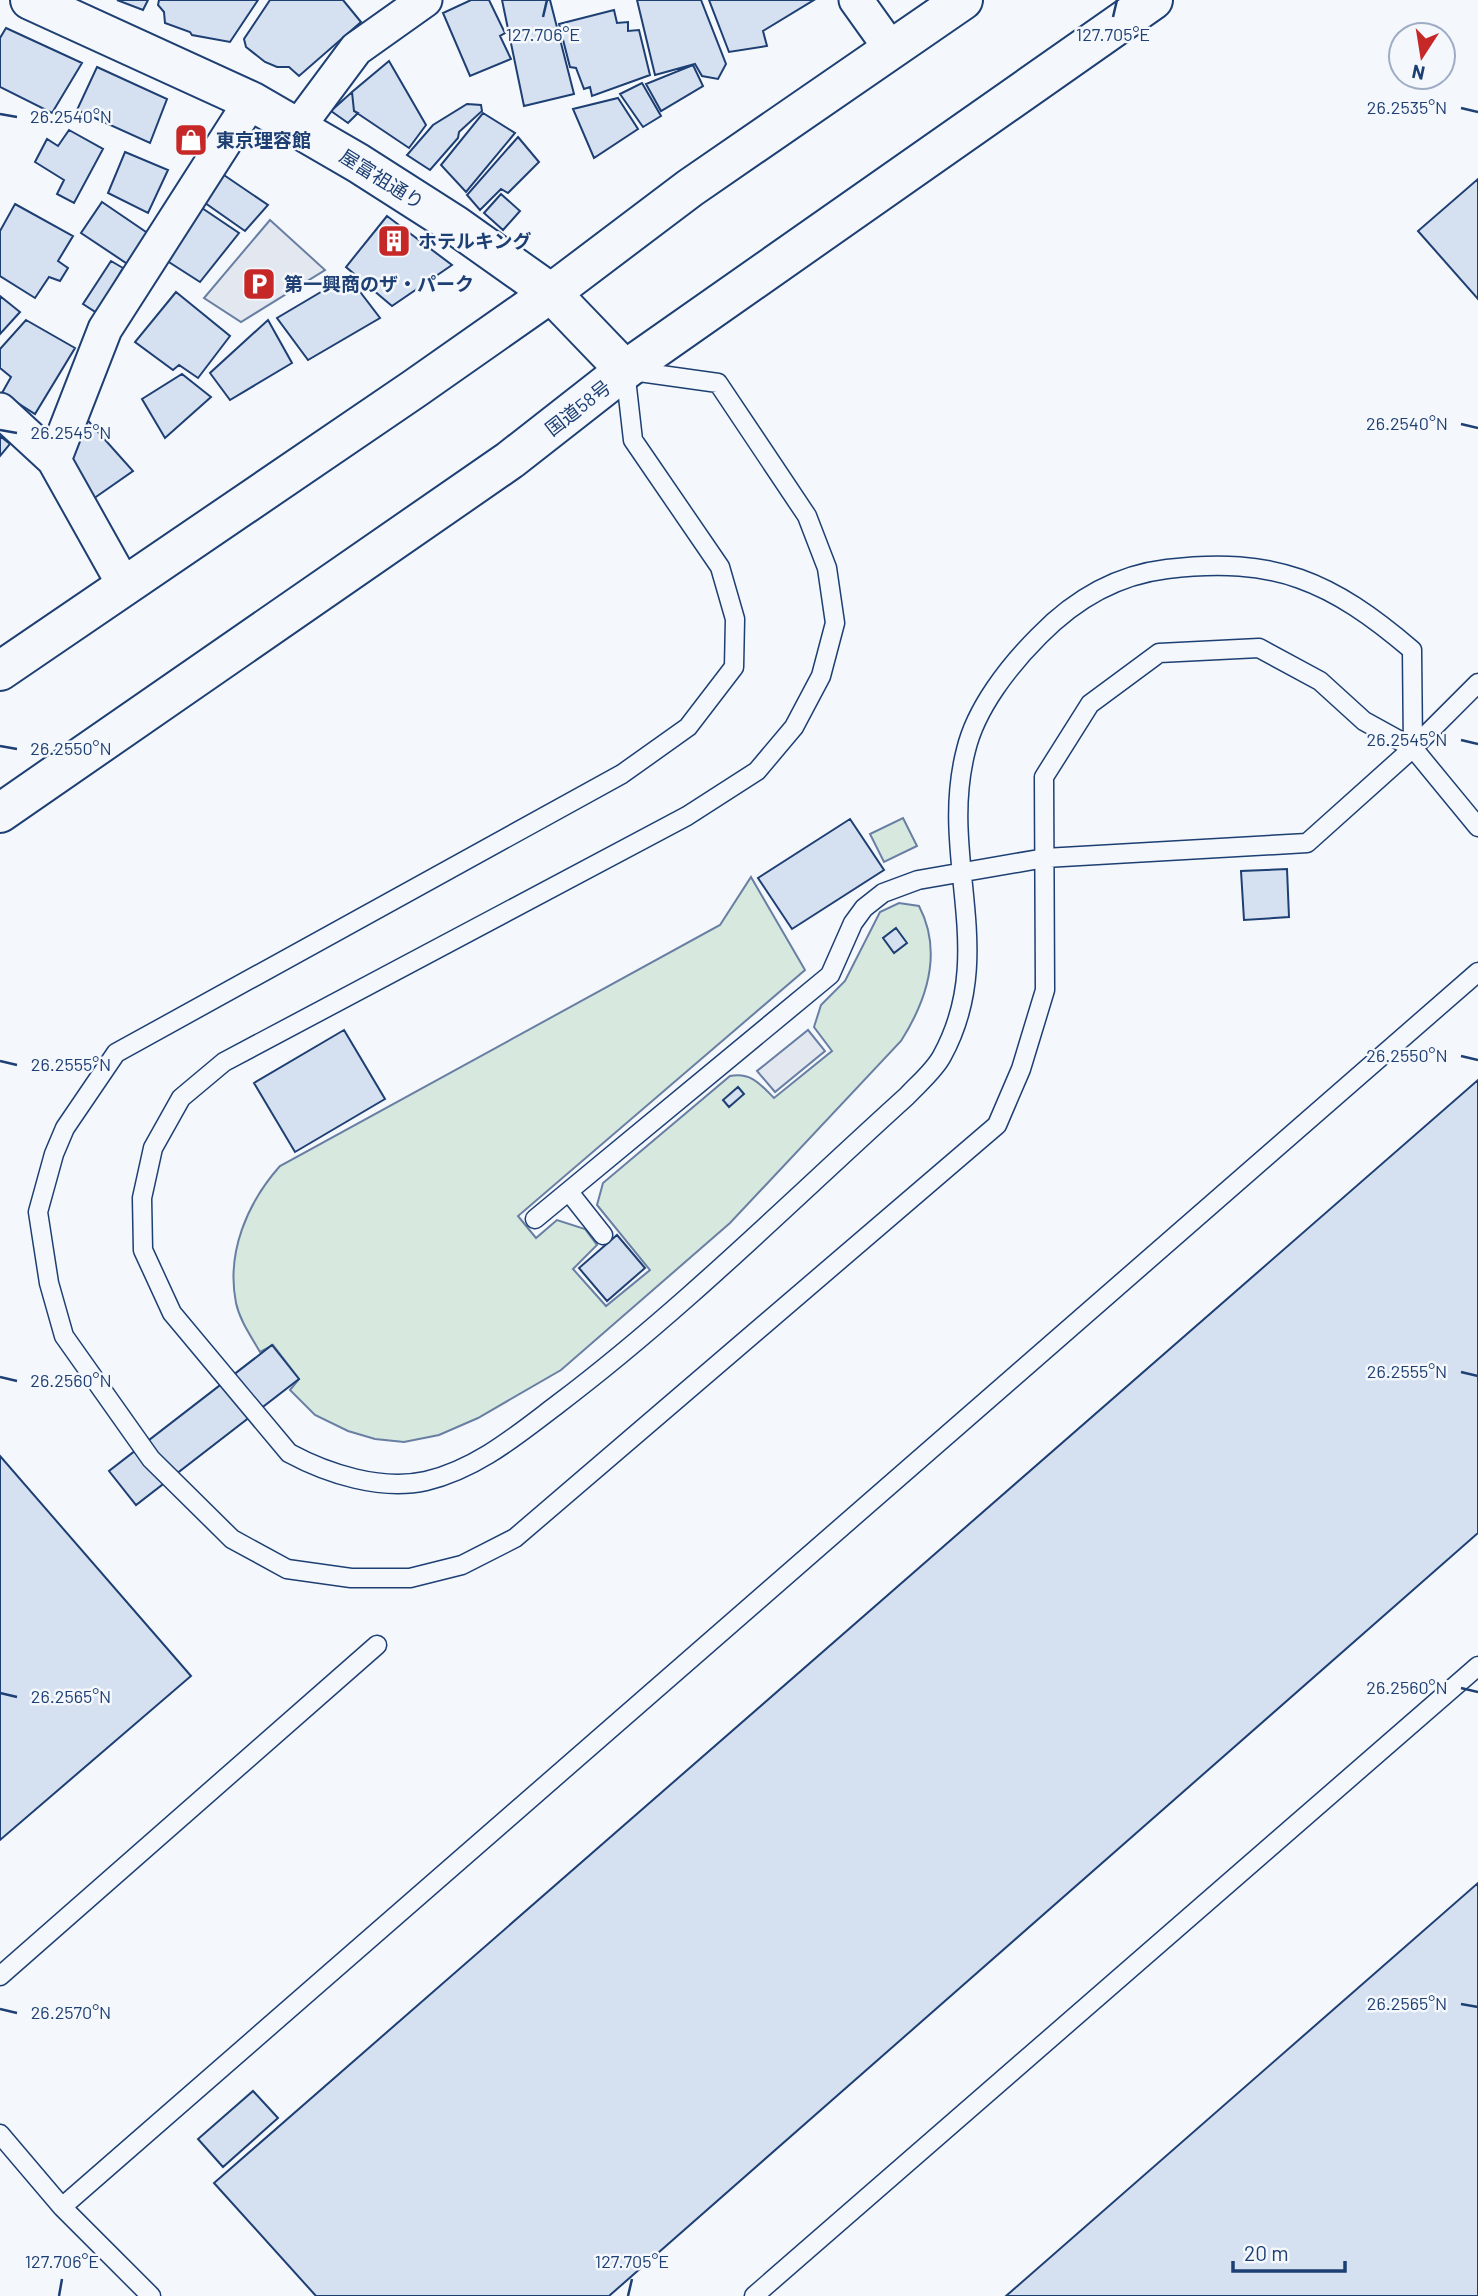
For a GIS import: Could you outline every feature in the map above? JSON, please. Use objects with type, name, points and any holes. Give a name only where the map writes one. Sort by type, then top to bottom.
[{"type":"main road","points":[[0,671],[551,293],[690,188],[963,0]]},
{"type":"main road","name":"国道58号","points":[[0,813],[510,460],[625,370],[1153,0]]},
{"type":"main road","name":"屋富祖通り","points":[[49,4],[298,127],[455,225],[551,293],[625,370]]},
{"type":"street","points":[[298,127],[356,49],[425,0]]},
{"type":"street","points":[[856,0],[891,49]]},
{"type":"street","points":[[54,460],[106,329],[251,102]]},
{"type":"street","points":[[0,410],[54,460],[124,585]]},
{"type":"lane","points":[[1413,748],[1412,650],[1368,613],[1320,585],[1268,570],[1213,564],[1158,570],[1105,585],[1058,616],[1017,657],[989,700],[966,750],[959,812],[970,950],[969,977],[963,1005],[941,1059],[907,1096],[655,1325],[593,1377],[483,1459],[425,1481],[370,1482],[315,1467],[289,1453],[282,1446],[172,1313],[143,1251],[142,1198],[153,1148],[181,1098],[224,1062],[687,816],[757,771],[794,727],[821,676],[835,623],[827,568],[807,516],[779,471],[718,383],[625,370],[633,440],[720,567],[735,619],[734,667],[688,727],[622,774],[116,1053],[91,1086],[54,1154],[38,1212],[48,1283],[64,1336],[151,1459],[232,1539],[287,1569],[351,1578],[410,1578],[462,1565],[515,1538],[997,1125],[1021,1069],[1045,990],[1044,777],[1090,704],[1159,653],[1259,648],[1320,681],[1364,721],[1413,748],[1478,827]]},
{"type":"lane","points":[[535,1219],[830,975],[853,923],[864,908],[883,894],[918,880],[1045,858],[1307,843],[1413,748],[1478,684]]},
{"type":"lane","points":[[62,2207],[1478,972]]},
{"type":"lane","points":[[569,1192],[603,1235]]},
{"type":"lane","points":[[0,1976],[377,1645]]},
{"type":"lane","points":[[754,2296],[1478,1666]]},
{"type":"lane","points":[[0,2134],[62,2207],[151,2296]]},
{"type":"shaded area","name":"第一興商のザ・パーク","points":[[270,220],[325,270],[241,322],[204,298]]},
{"type":"shaded area","points":[[903,818],[917,846],[884,862],[870,834]]},
{"type":"shaded area","points":[[751,877],[805,970],[518,1216],[536,1238],[557,1220],[585,1229],[597,1245],[573,1269],[606,1306],[650,1270],[597,1205],[603,1183],[730,1076],[749,1078],[774,1098],[832,1051],[814,1027],[821,1005],[845,981],[880,912],[899,903],[919,906],[926,923],[931,958],[929,975],[918,1009],[901,1041],[730,1223],[561,1370],[478,1418],[439,1435],[404,1442],[375,1439],[348,1431],[315,1415],[290,1390],[299,1379],[273,1345],[260,1352],[236,1303],[234,1266],[237,1247],[249,1212],[268,1180],[280,1166],[720,925]]},
{"type":"shaded area","points":[[808,1030],[825,1051],[775,1092],[757,1071]]},
{"type":"building","points":[[117,0],[148,0],[143,10]]},
{"type":"building","points":[[159,0],[258,0],[230,42],[192,35],[165,23],[164,12],[158,5]]},
{"type":"building","points":[[270,0],[343,0],[361,22],[299,76],[289,67],[277,67],[265,62],[246,47],[244,39]]},
{"type":"building","points":[[471,0],[489,0],[505,33],[500,36],[511,59],[470,76],[443,13]]},
{"type":"building","points":[[502,0],[550,0],[574,94],[524,106]]},
{"type":"building","points":[[637,0],[701,0],[726,64],[718,79],[702,76],[695,64],[655,75]]},
{"type":"building","points":[[709,0],[814,0],[763,31],[767,46],[729,52]]},
{"type":"building","points":[[614,10],[617,23],[628,22],[628,31],[639,30],[650,75],[592,96],[590,87],[584,89],[576,68],[570,67],[559,24]]},
{"type":"building","points":[[6,28],[82,63],[52,113],[0,87],[0,38]]},
{"type":"building","points":[[389,61],[426,125],[409,148],[354,111],[352,92]]},
{"type":"building","points":[[693,65],[703,86],[661,111],[646,84]]},
{"type":"building","points":[[97,67],[167,99],[150,143],[77,110]]},
{"type":"building","points":[[642,83],[661,116],[643,127],[620,94]]},
{"type":"building","points":[[352,92],[354,111],[358,113],[348,123],[331,111]]},
{"type":"building","points":[[618,98],[638,129],[594,158],[573,109]]},
{"type":"building","points":[[467,104],[481,105],[482,111],[459,132],[458,138],[430,170],[407,155],[433,125]]},
{"type":"building","points":[[483,113],[515,133],[466,192],[441,165]]},
{"type":"building","points":[[69,130],[103,149],[74,203],[57,194],[64,180],[35,162],[47,139],[58,146]]},
{"type":"building","points":[[518,137],[539,162],[508,193],[501,189],[480,210],[467,195]]},
{"type":"building","points":[[125,152],[168,170],[148,213],[108,193]]},
{"type":"building","points":[[218,171],[268,205],[245,231],[198,198]]},
{"type":"building","points":[[1478,179],[1478,299],[1418,231]]},
{"type":"building","points":[[501,194],[520,211],[503,230],[484,213]]},
{"type":"building","points":[[102,202],[149,234],[129,265],[81,233]]},
{"type":"building","points":[[15,204],[73,236],[58,261],[68,268],[60,281],[49,277],[35,298],[0,276],[0,231]]},
{"type":"building","points":[[196,204],[239,233],[200,282],[161,257]]},
{"type":"building","name":"ホテルキング","points":[[387,216],[452,265],[392,306],[346,267]]},
{"type":"building","points":[[111,261],[123,268],[97,313],[83,304]]},
{"type":"building","points":[[348,276],[380,318],[308,360],[277,318]]},
{"type":"building","points":[[176,292],[230,336],[198,378],[179,365],[173,370],[135,342]]},
{"type":"building","points":[[0,296],[20,312],[0,334]]},
{"type":"building","points":[[26,320],[75,348],[35,414],[2,393],[11,377],[0,368],[0,349]]},
{"type":"building","points":[[268,320],[292,363],[230,400],[210,373]]},
{"type":"building","points":[[182,374],[211,397],[165,438],[142,399]]},
{"type":"building","points":[[82,414],[133,471],[93,499],[62,461]]},
{"type":"building","points":[[0,436],[10,444],[0,456]]},
{"type":"building","points":[[850,819],[884,870],[792,929],[758,878]]},
{"type":"building","points":[[1287,869],[1289,917],[1244,920],[1241,871]]},
{"type":"building","points":[[896,928],[907,943],[894,953],[883,938]]},
{"type":"building","points":[[344,1030],[385,1099],[295,1152],[254,1083]]},
{"type":"building","points":[[1478,1080],[1478,1533],[609,2296],[316,2296],[214,2183]]},
{"type":"building","points":[[738,1087],[744,1094],[729,1107],[723,1100]]},
{"type":"building","points":[[617,1235],[645,1268],[607,1301],[579,1268]]},
{"type":"building","points":[[272,1345],[299,1379],[136,1505],[109,1471]]},
{"type":"building","points":[[0,1456],[191,1676],[0,1840]]},
{"type":"building","points":[[1478,1883],[1478,2296],[1006,2296]]},
{"type":"building","points":[[253,2091],[278,2118],[223,2167],[198,2139]]},
{"type":"place","name":"東京理容館","points":[[191,140]]},
{"type":"place","name":"ホテルキング","points":[[394,241]]},
{"type":"place","name":"第一興商のザ・パーク","points":[[259,284]]}]
